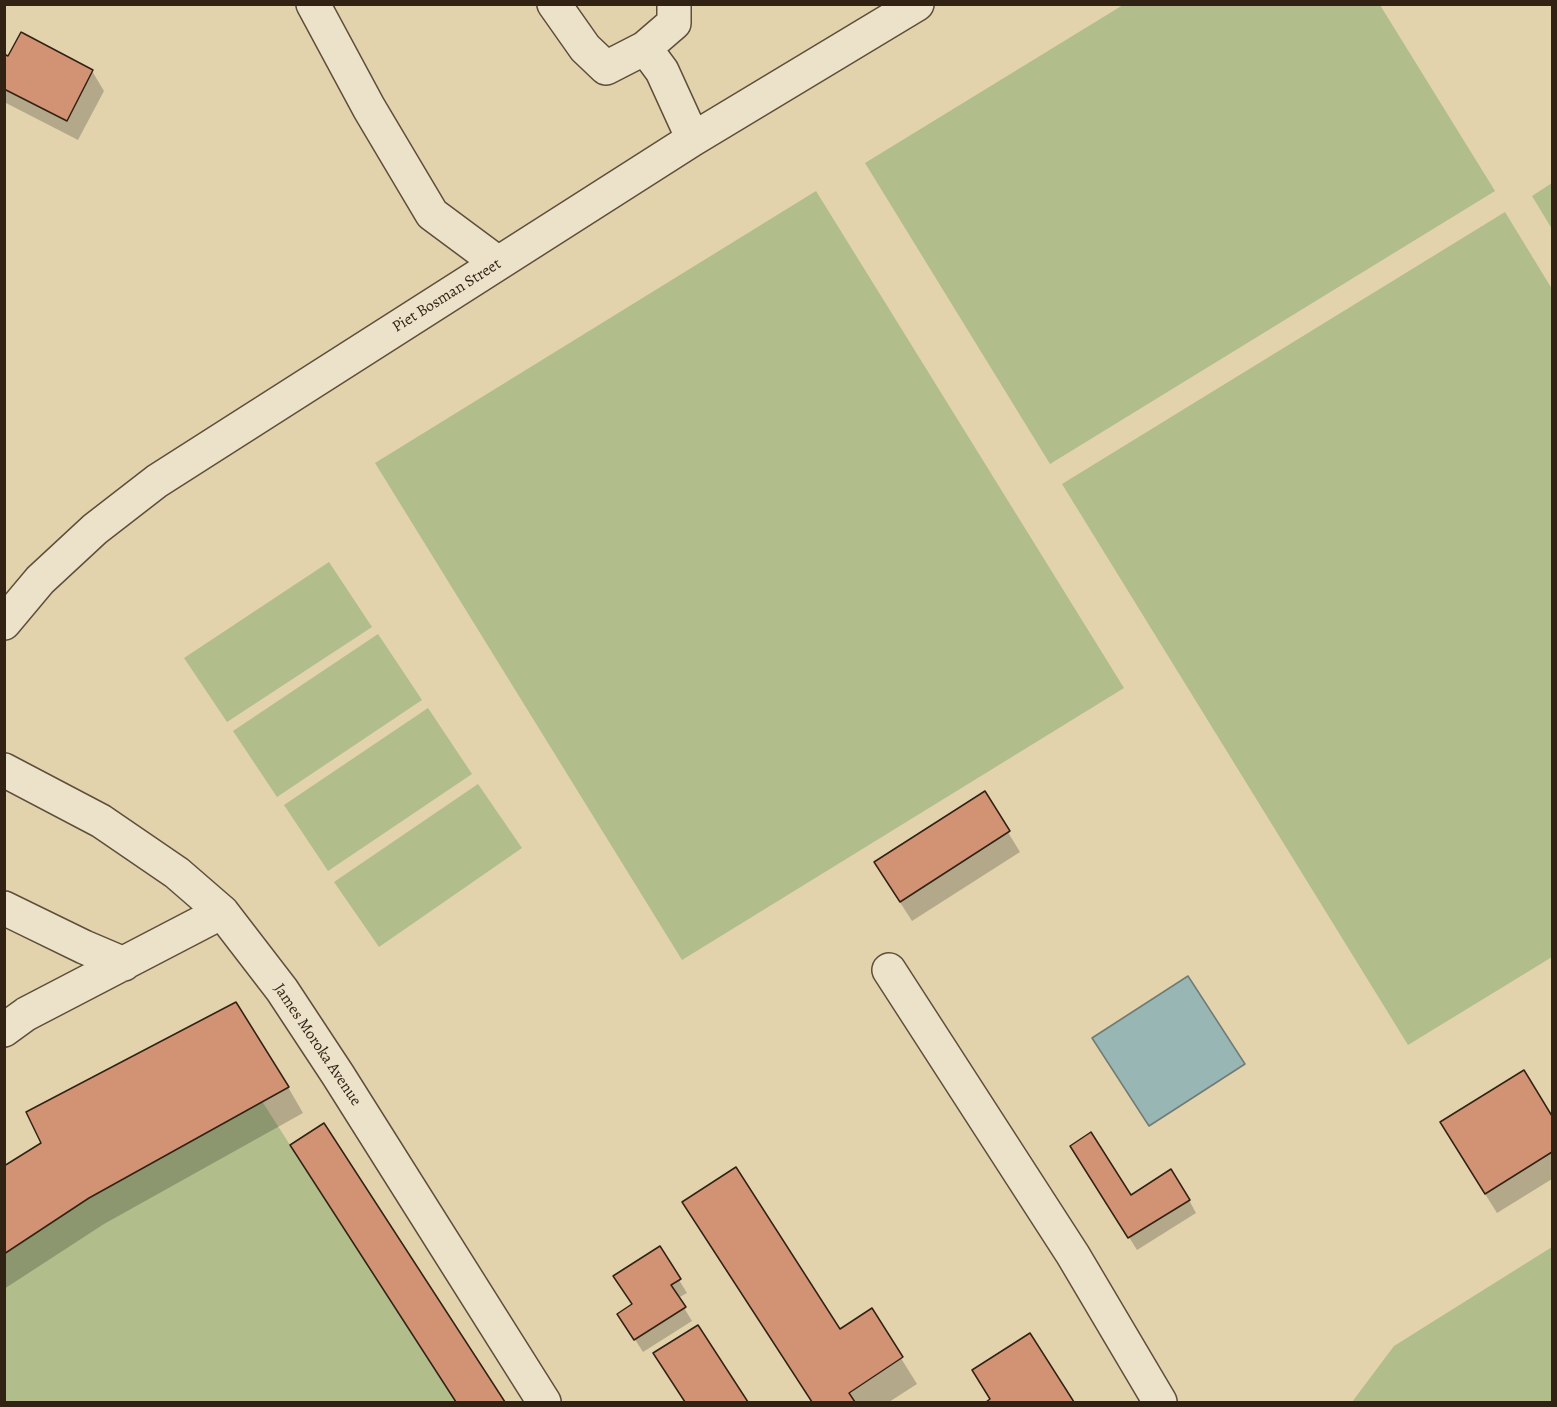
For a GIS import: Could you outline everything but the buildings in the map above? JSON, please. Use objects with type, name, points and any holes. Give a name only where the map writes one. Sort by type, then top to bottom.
[{"type":"street","points":[[313,4],[369,108],[432,214],[498,263]]},
{"type":"street","points":[[554,4],[585,48],[606,68],[645,48],[674,23],[674,4]]},
{"type":"street","name":"Piet Bosman Street","points":[[4,623],[40,580],[95,529],[157,482],[693,139],[917,4]]},
{"type":"street","points":[[645,48],[662,71],[693,139]]},
{"type":"street","name":"James Moroka Avenue","points":[[4,770],[101,821],[177,873],[222,912],[282,990],[338,1075],[544,1402]]},
{"type":"street","points":[[4,1030],[26,1014],[222,912]]},
{"type":"street","points":[[8,916],[124,964]]},
{"type":"street","points":[[889,970],[1073,1255],[1160,1402]]},
{"type":"green space","points":[[1123,5],[1380,5],[1495,191],[1050,464],[865,163]]},
{"type":"green space","points":[[1552,183],[1552,229],[1532,196]]},
{"type":"green space","points":[[816,191],[1124,688],[682,960],[375,463]]},
{"type":"green space","points":[[1505,212],[1552,289],[1552,957],[1408,1045],[1062,484]]},
{"type":"green space","points":[[329,562],[372,627],[227,722],[184,658]]},
{"type":"green space","points":[[378,634],[422,700],[277,797],[233,731]]},
{"type":"green space","points":[[428,708],[472,774],[328,871],[284,805]]},
{"type":"green space","points":[[478,784],[522,848],[379,947],[334,882]]},
{"type":"green space","points":[[236,1002],[289,1087],[262,1101],[290,1145],[324,1123],[505,1402],[5,1402],[5,1166],[41,1143],[26,1112]]},
{"type":"green space","points":[[1552,1247],[1552,1402],[1352,1402],[1394,1346]]},
{"type":"water","points":[[1188,976],[1245,1064],[1149,1126],[1092,1038]]}]
